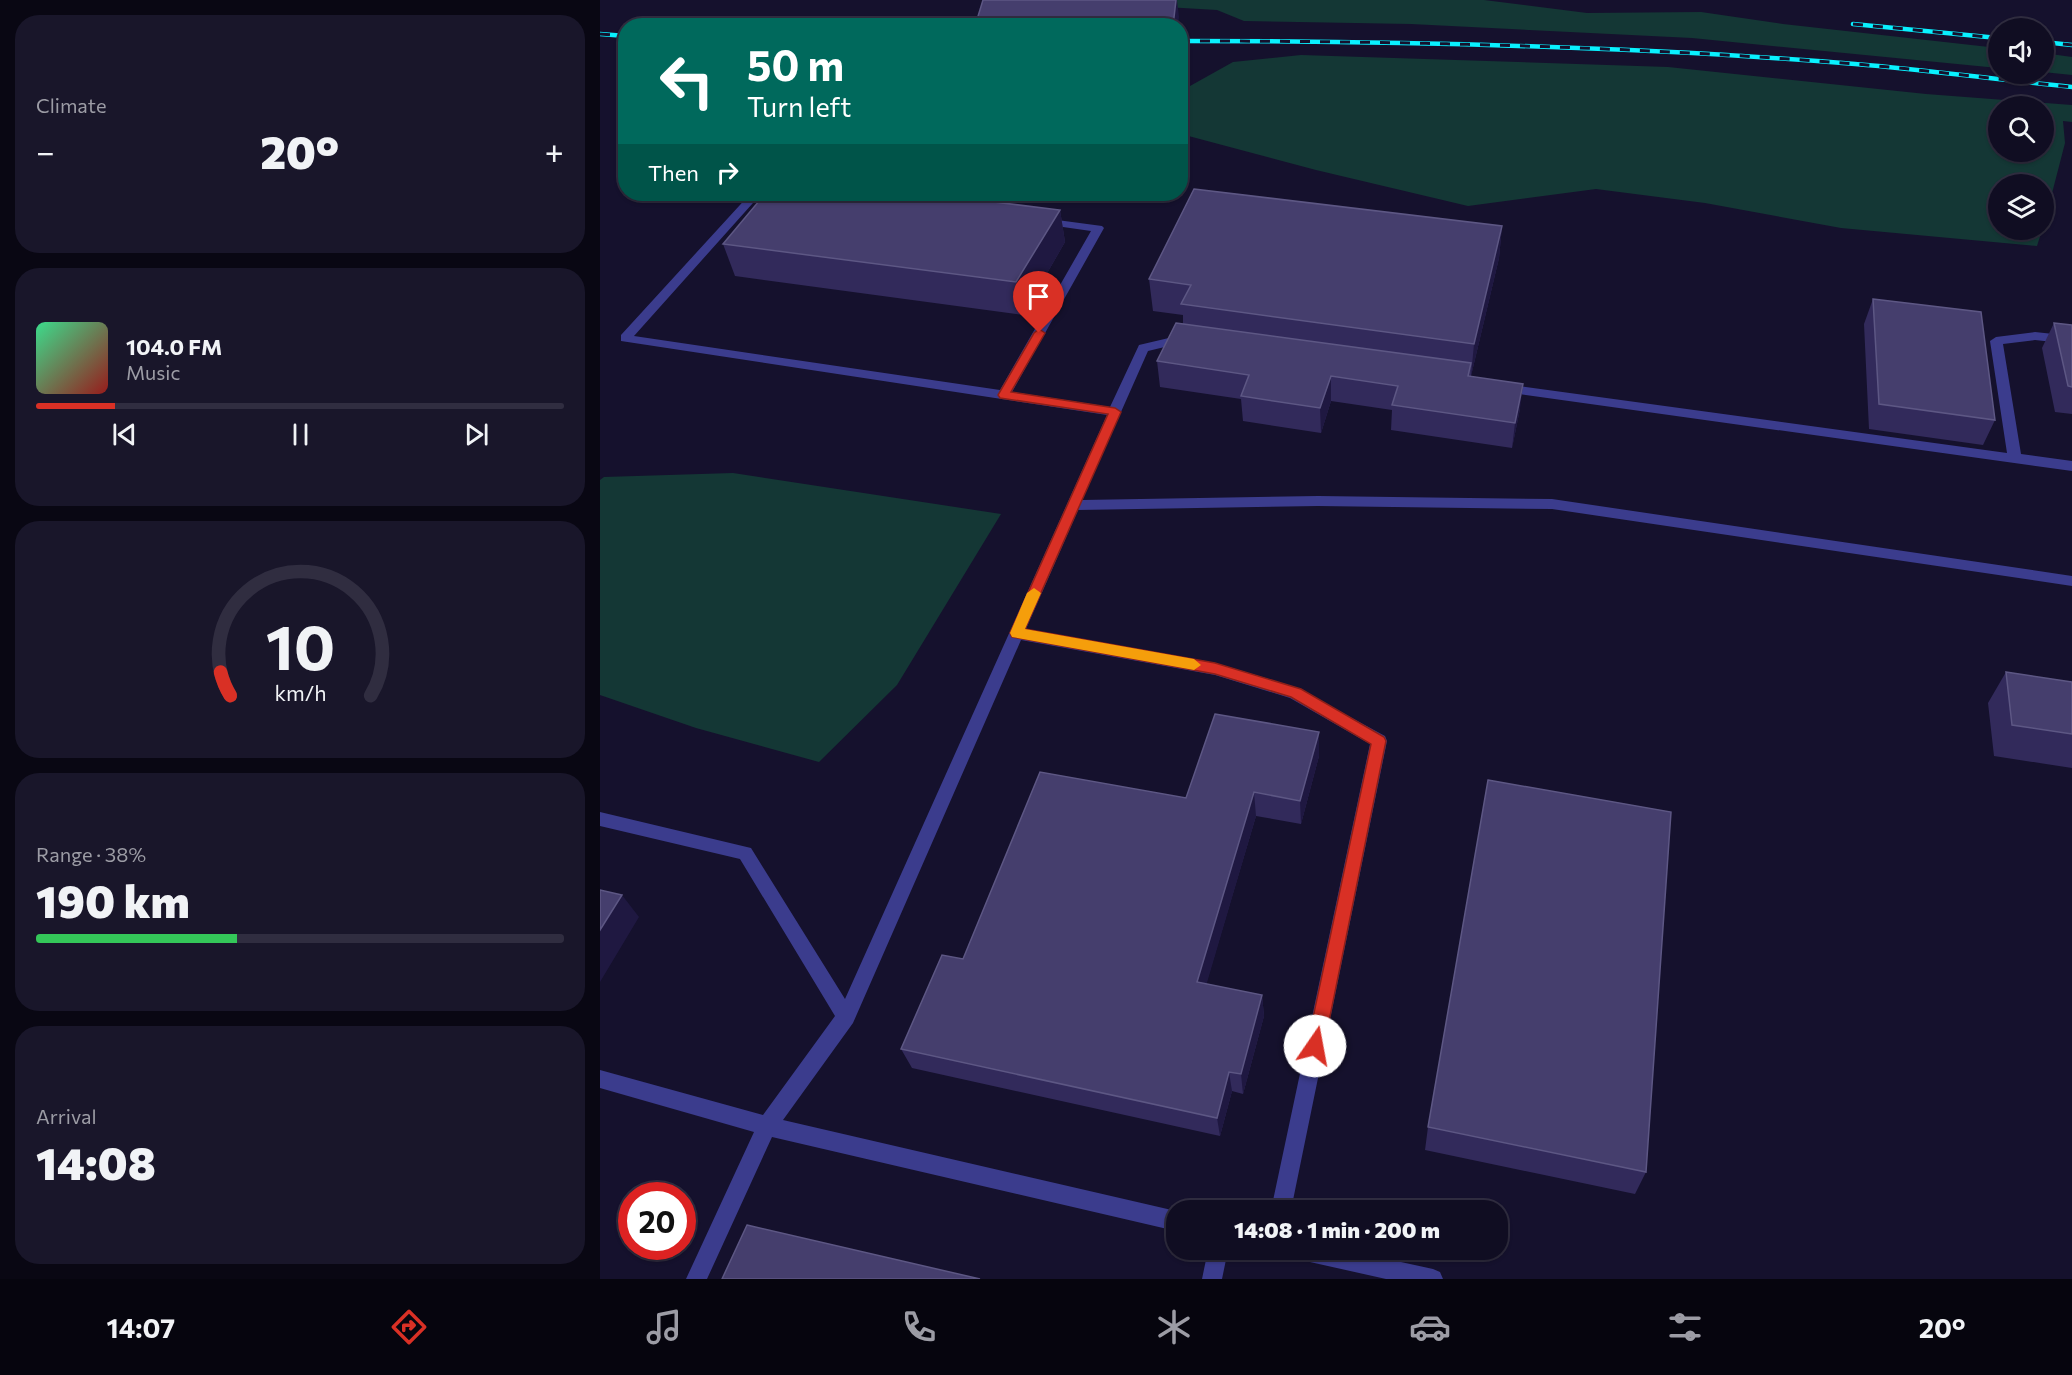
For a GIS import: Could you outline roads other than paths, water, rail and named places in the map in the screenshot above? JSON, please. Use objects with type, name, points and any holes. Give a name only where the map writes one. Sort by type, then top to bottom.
[{"type":"lane","points":[[750,201],[625,338],[1115,412]]},
{"type":"lane","points":[[1004,395],[1098,228],[1029,220]]},
{"type":"lane","points":[[2015,458],[1996,341],[2035,336],[2072,340]]},
{"type":"lane","points":[[696,1279],[767,1126],[846,1017],[1143,348],[1173,341],[1196,345]]},
{"type":"lane","points":[[1490,386],[2072,466]]},
{"type":"lane","points":[[1073,505],[1318,501],[1552,504],[2072,581]]},
{"type":"lane","points":[[1016,633],[1215,669],[1296,693],[1378,741],[1283,1200]]},
{"type":"lane","points":[[600,819],[745,853],[846,1017]]},
{"type":"lane","points":[[600,1080],[767,1126],[1166,1219]]},
{"type":"lane","points":[[1212,1279],[1216,1260]]},
{"type":"lane","points":[[1347,1260],[1433,1279]]},
{"type":"railway","points":[[1853,24],[1988,37]]},
{"type":"railway","points":[[600,34],[618,35]]},
{"type":"railway","points":[[1188,41],[1433,44],[1687,53],[1882,66],[2072,87]]},
{"type":"railway","points":[[2054,43],[2072,45]]}]
